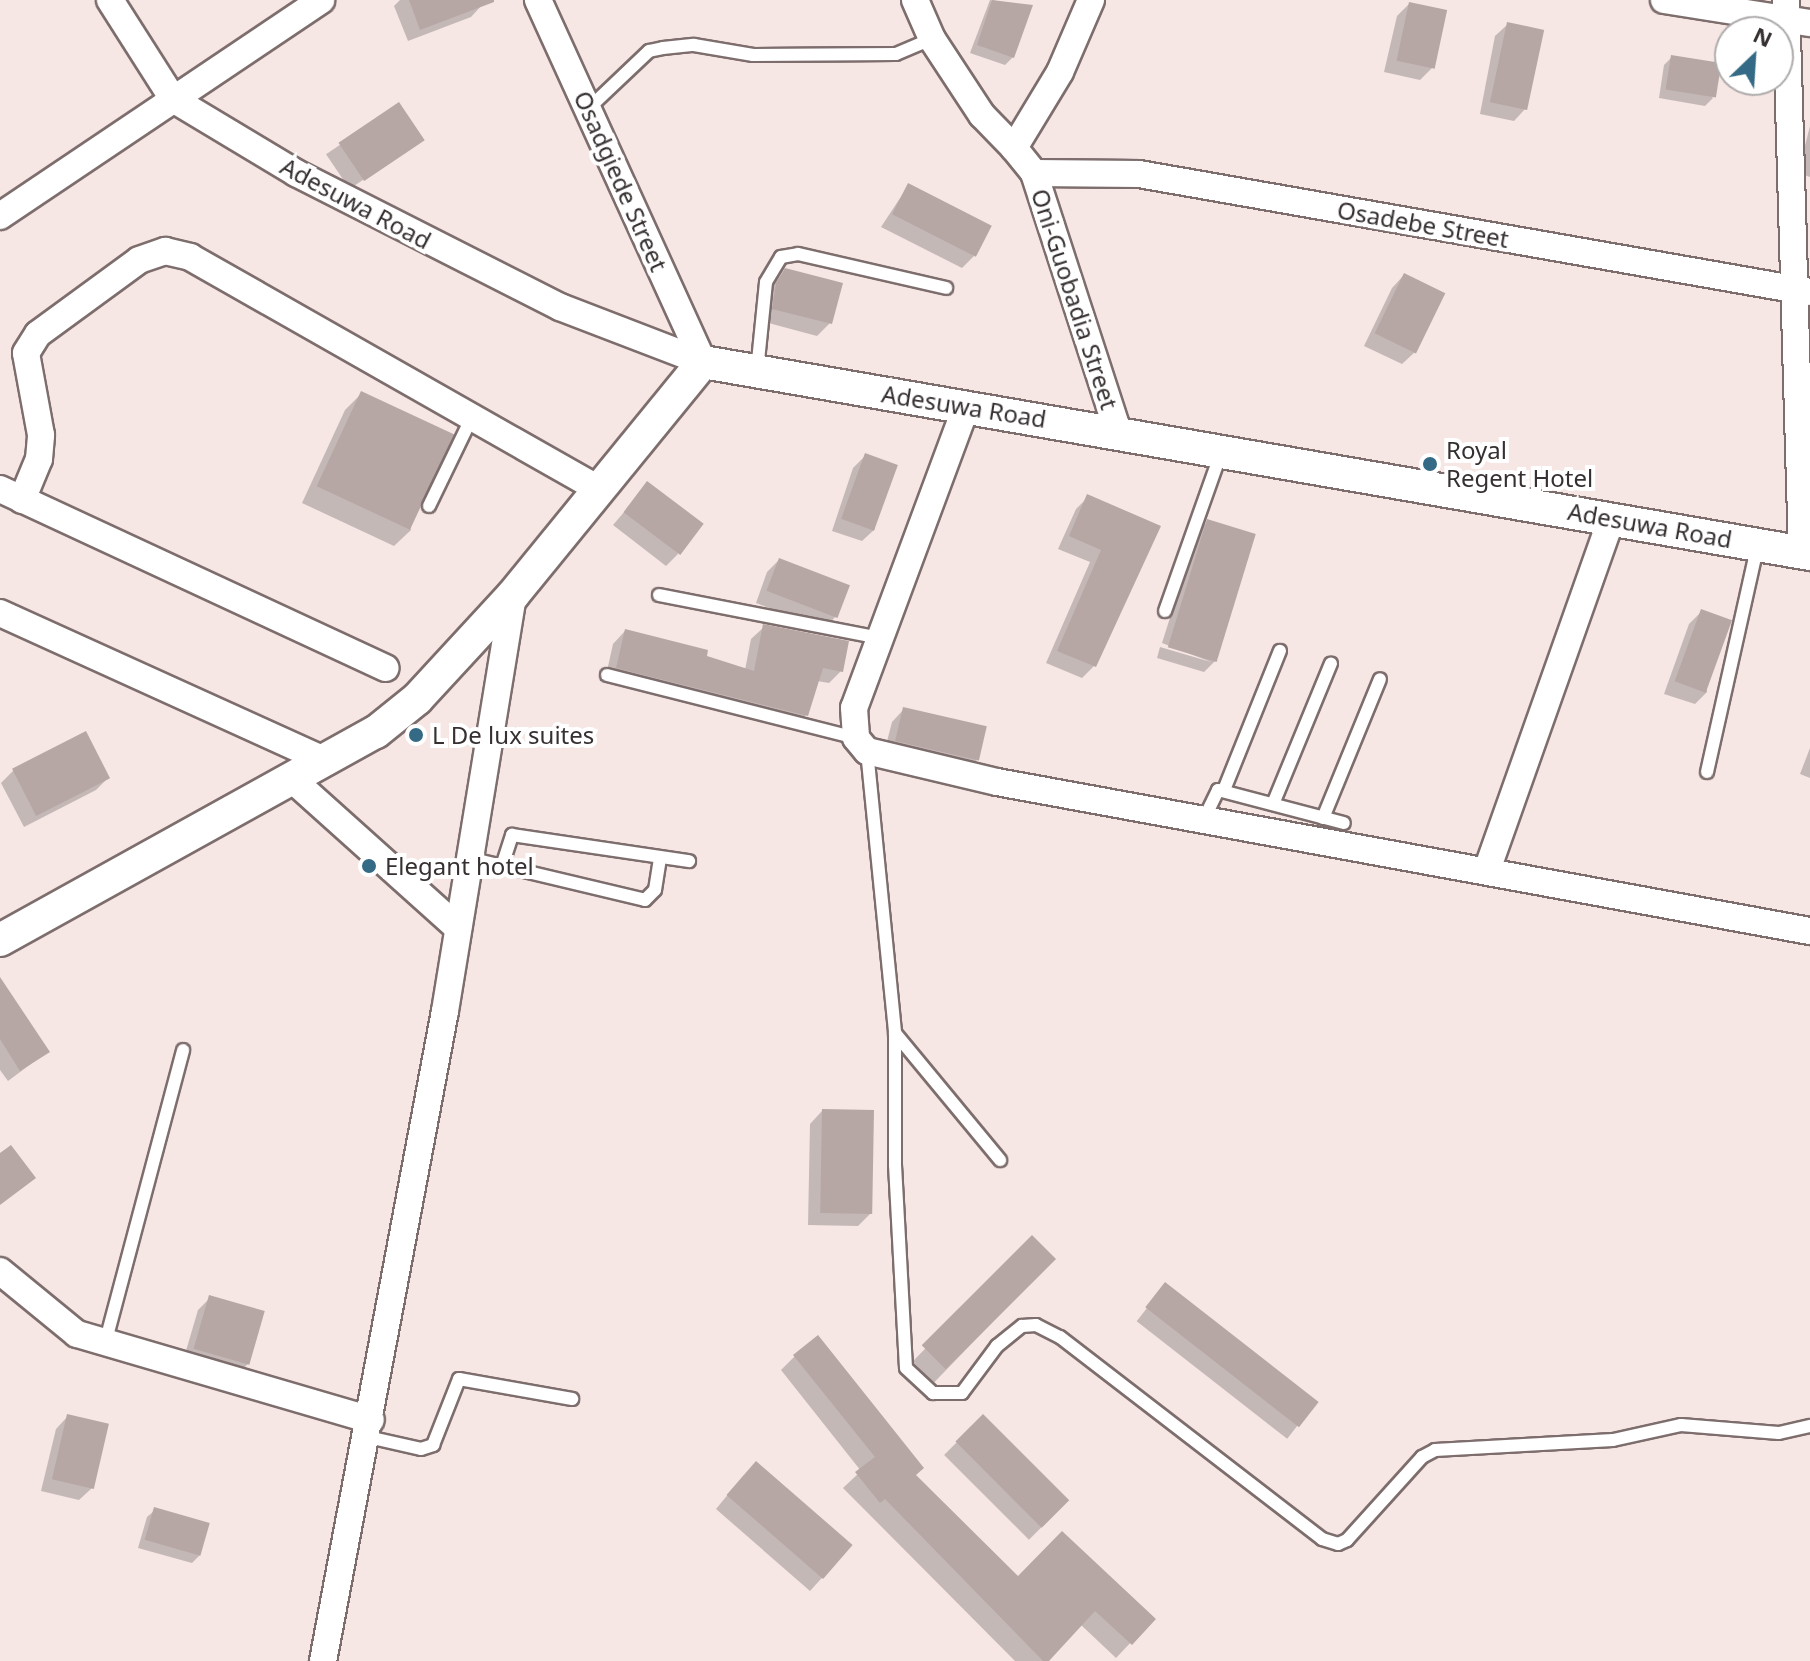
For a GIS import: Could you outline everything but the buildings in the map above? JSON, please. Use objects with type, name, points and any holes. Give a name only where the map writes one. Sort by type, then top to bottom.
[{"type":"street","points":[[110,0],[173,99]]},
{"type":"street","points":[[0,216],[321,0]]},
{"type":"street","name":"Osadgiede Street","points":[[538,0],[703,362]]},
{"type":"street","name":"Oni-Guobadia Street","points":[[915,0],[932,39],[982,115],[1034,173],[1118,431]]},
{"type":"street","points":[[1014,148],[1060,72],[1091,0]]},
{"type":"street","points":[[1664,0],[1794,15],[1806,553]]},
{"type":"street","name":"Adesuwa Road","points":[[173,99],[296,173],[560,307],[703,362],[1118,431],[1806,553]]},
{"type":"street","name":"Osadebe Street","points":[[1034,173],[1139,174],[1801,290]]},
{"type":"street","points":[[385,668],[11,494],[39,459],[41,435],[26,353],[38,334],[139,260],[165,251],[190,257],[600,490]]},
{"type":"street","points":[[0,940],[327,761],[376,732],[417,699],[513,595],[703,362]]},
{"type":"street","points":[[966,407],[854,708],[862,744],[997,782],[1810,931]]},
{"type":"street","points":[[1487,870],[1611,519]]},
{"type":"street","points":[[323,1661],[369,1429],[458,928],[513,595]]},
{"type":"street","points":[[0,613],[327,761]]},
{"type":"street","points":[[293,780],[458,928]]},
{"type":"street","points":[[0,1271],[53,1318],[77,1334],[106,1340],[369,1429]]},
{"type":"lane","points":[[589,108],[649,51],[663,48],[694,45],[753,55],[896,54],[932,39]]},
{"type":"lane","points":[[757,372],[766,282],[781,257],[798,254],[946,288]]},
{"type":"lane","points":[[429,506],[472,417]]},
{"type":"lane","points":[[1165,611],[1222,450]]},
{"type":"lane","points":[[1707,772],[1758,545]]},
{"type":"lane","points":[[659,595],[880,638]]},
{"type":"lane","points":[[1224,790],[1280,651]]},
{"type":"lane","points":[[1273,804],[1331,663]]},
{"type":"lane","points":[[607,675],[862,744],[895,1033],[895,1165],[906,1368],[933,1393],[962,1393],[997,1346],[1022,1326],[1036,1325],[1060,1337],[1322,1539],[1338,1544],[1422,1457],[1435,1450],[1613,1440],[1681,1425],[1779,1433],[1810,1426]]},
{"type":"lane","points":[[1323,818],[1380,679]]},
{"type":"lane","points":[[1204,819],[1214,794],[1224,790],[1344,823]]},
{"type":"lane","points":[[502,866],[512,835],[689,861]]},
{"type":"lane","points":[[469,858],[645,900],[655,890],[660,857]]},
{"type":"lane","points":[[895,1033],[1000,1160]]},
{"type":"lane","points":[[106,1340],[183,1050]]},
{"type":"lane","points":[[369,1429],[421,1449],[433,1445],[459,1379],[572,1399]]},
{"type":"place","name":"Royal Regent Hotel","points":[[1430,464]]},
{"type":"place","name":"L De lux suites","points":[[416,735]]},
{"type":"place","name":"Elegant hotel","points":[[369,866]]}]
